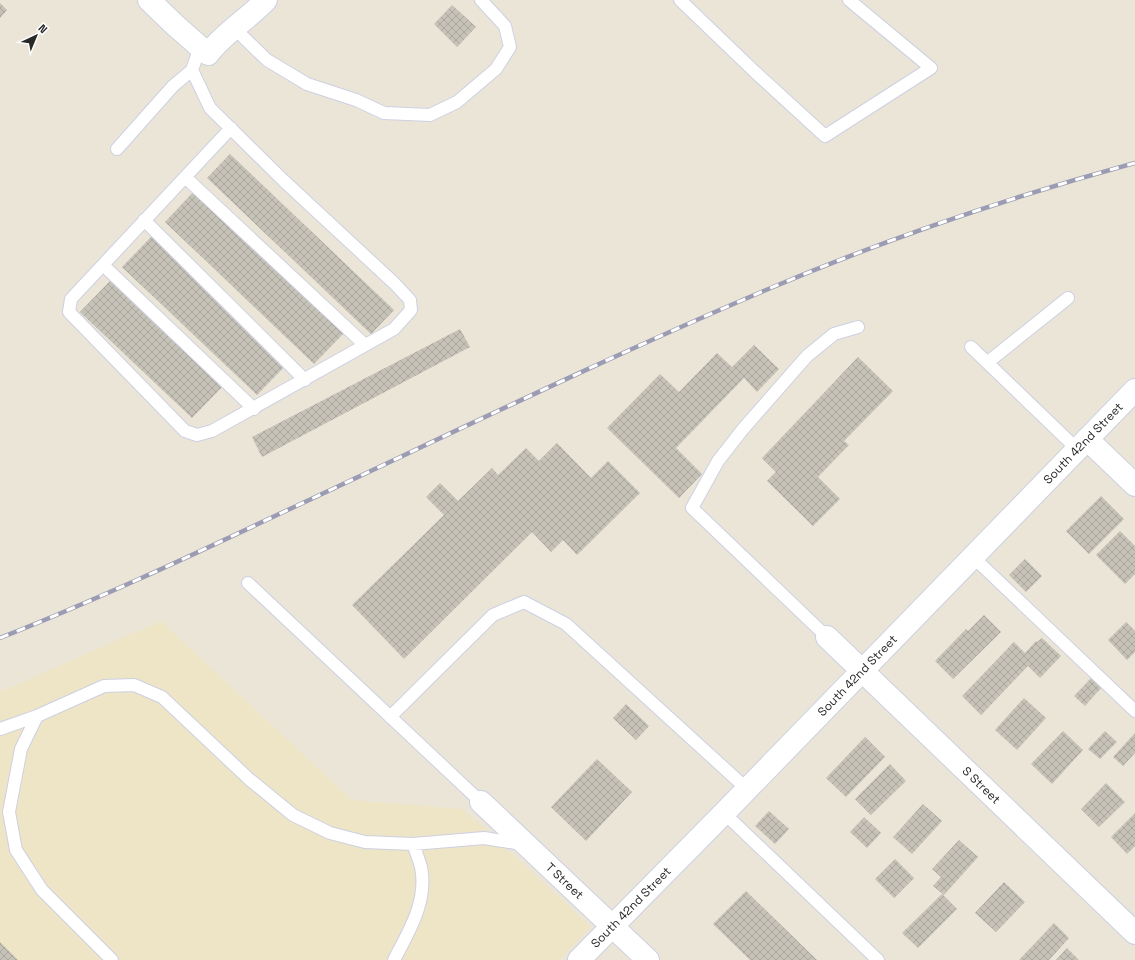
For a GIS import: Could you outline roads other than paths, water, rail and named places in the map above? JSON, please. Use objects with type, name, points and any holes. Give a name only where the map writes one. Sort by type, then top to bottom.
[{"type":"street","points":[[149,0],[204,50],[216,45],[266,0]]},
{"type":"street","name":"South 42nd Street","points":[[579,960],[613,927],[1135,390]]},
{"type":"street","points":[[1082,444],[1135,485]]},
{"type":"street","name":"S Street","points":[[827,637],[1135,934]]},
{"type":"street","name":"T Street","points":[[481,802],[648,960]]},
{"type":"lane","points":[[235,29],[267,60],[307,84],[356,100],[384,113],[430,115],[457,102],[496,68],[510,47],[505,26],[481,0]]},
{"type":"lane","points":[[680,0],[755,72],[825,136],[931,68],[850,0]]},
{"type":"lane","points":[[117,148],[173,86],[192,70],[204,50]]},
{"type":"lane","points":[[192,70],[210,108],[231,128],[284,181],[394,283],[410,300],[411,310],[394,329],[254,409],[212,431],[197,435],[186,431],[69,312],[71,299],[231,128]]},
{"type":"lane","points":[[185,177],[365,345]]},
{"type":"lane","points":[[144,220],[305,380]]},
{"type":"lane","points":[[103,265],[254,409]]},
{"type":"lane","points":[[988,362],[1068,298]]},
{"type":"lane","points":[[827,637],[692,508],[718,461],[743,429],[807,356],[834,334],[858,327]]},
{"type":"lane","points":[[971,347],[1082,444]]},
{"type":"lane","points":[[973,557],[1135,711]]},
{"type":"lane","points":[[248,583],[481,802]]},
{"type":"lane","points":[[390,717],[493,615],[524,602],[566,624],[747,789]]},
{"type":"lane","points":[[0,729],[37,716],[104,686],[134,685],[162,697],[249,779],[293,815],[330,834],[365,842],[413,844],[484,838],[526,845]]},
{"type":"lane","points":[[37,716],[21,749],[4,809],[16,850],[42,890],[112,960]]},
{"type":"lane","points":[[724,813],[878,960]]},
{"type":"lane","points":[[394,960],[414,922],[423,891],[421,867],[413,844]]},
{"type":"railway","points":[[0,638],[140,579],[582,372],[811,271],[949,220],[1041,190],[1135,163]]}]
